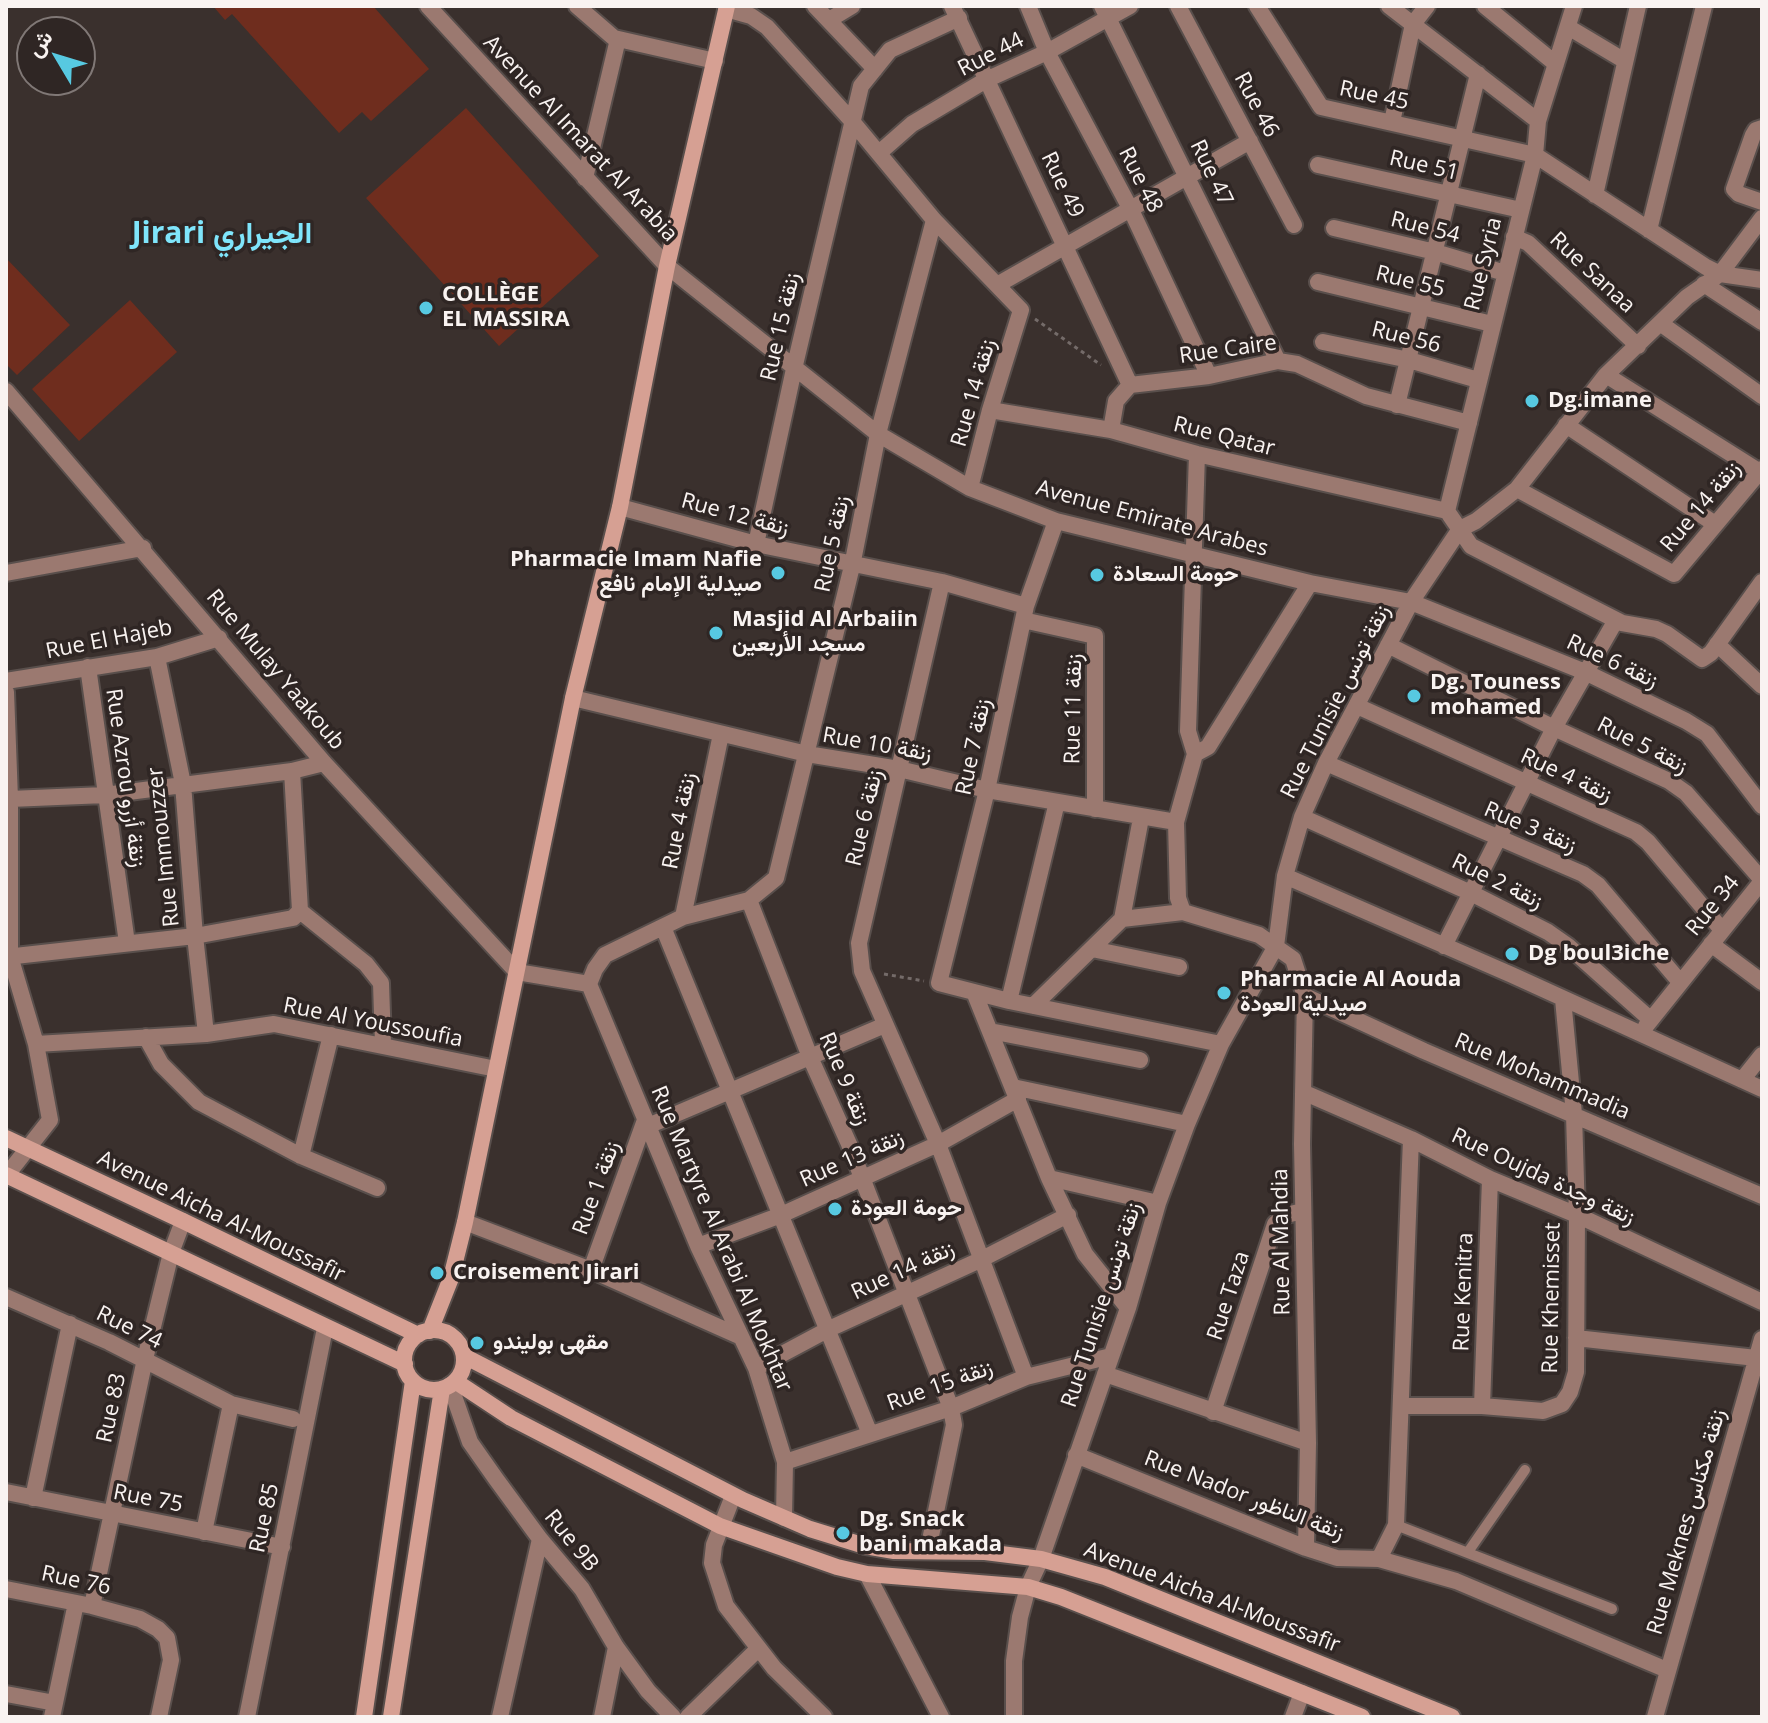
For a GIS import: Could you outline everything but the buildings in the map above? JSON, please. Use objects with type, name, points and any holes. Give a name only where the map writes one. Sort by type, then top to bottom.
[{"type":"main road","points":[[726,7],[667,266],[620,507],[573,698],[465,1222],[451,1278],[424,1333],[409,1345],[405,1364],[413,1381],[424,1388],[449,1385],[720,1526],[837,1567],[867,1574],[1028,1587],[1061,1597],[1362,1717]]},
{"type":"main road","name":"Avenue Aicha Al-Moussafir","points":[[6,1138],[424,1333]]},
{"type":"main road","points":[[6,1175],[405,1364]]},
{"type":"main road","points":[[391,1717],[449,1385],[463,1370],[464,1356],[450,1333],[451,1278]]},
{"type":"main road","points":[[424,1333],[450,1333]]},
{"type":"main road","name":"Avenue Aicha Al-Moussafir","points":[[464,1356],[733,1496],[784,1518],[865,1546],[894,1551],[985,1552],[1041,1559],[1105,1577],[1452,1717]]},
{"type":"main road","points":[[364,1717],[413,1381]]},
{"type":"street","name":"Avenue Al Imarat Al Arabia","points":[[428,6],[667,266]]},
{"type":"street","points":[[815,6],[875,69]]},
{"type":"street","points":[[829,20],[852,6]]},
{"type":"street","name":"Rue 48","points":[[1028,6],[1047,52],[1131,210],[1209,376]]},
{"type":"street","name":"Rue 44","points":[[879,153],[912,124],[986,80],[1047,52],[1104,12],[1130,6]]},
{"type":"street","name":"Rue 46","points":[[1178,6],[1294,225]]},
{"type":"street","name":"Rue 45","points":[[1257,6],[1321,107],[1535,155]]},
{"type":"street","points":[[1389,6],[1538,121]]},
{"type":"street","points":[[1392,122],[1413,24],[1427,6]]},
{"type":"street","points":[[1485,6],[1556,64]]},
{"type":"street","name":"Rue Syria","points":[[1447,511],[1535,155],[1538,121],[1574,6]]},
{"type":"street","points":[[1595,195],[1638,6]]},
{"type":"street","points":[[1649,230],[1704,6]]},
{"type":"street","points":[[726,7],[751,16],[767,27],[851,120],[934,220],[1021,310]]},
{"type":"street","points":[[584,9],[618,39],[715,61]]},
{"type":"street","name":"Rue 15 زنقة","points":[[756,544],[861,86],[890,50],[956,12]]},
{"type":"street","name":"Rue 49","points":[[956,12],[1130,385]]},
{"type":"street","name":"Rue 47","points":[[1104,12],[1278,361]]},
{"type":"street","points":[[1568,27],[1625,61]]},
{"type":"street","points":[[585,178],[618,39]]},
{"type":"street","points":[[1397,405],[1478,74]]},
{"type":"street","points":[[1762,128],[1753,135],[1734,189],[1739,194],[1762,202]]},
{"type":"street","points":[[997,285],[1250,141]]},
{"type":"street","points":[[1535,155],[1720,274],[1762,280]]},
{"type":"street","name":"Rue 51","points":[[1318,165],[1521,210]]},
{"type":"street","points":[[1720,274],[1762,218]]},
{"type":"street","name":"Rue 5 زنقة","points":[[749,900],[776,878],[852,566],[878,434],[934,220]]},
{"type":"street","name":"Rue 54","points":[[1334,228],[1435,252],[1505,273]]},
{"type":"street","name":"Rue Sanaa","points":[[1514,237],[1528,243],[1638,346]]},
{"type":"street","name":"Avenue Emirate Arabes","points":[[667,266],[878,434],[970,488],[1056,521],[1310,583],[1411,602]]},
{"type":"street","name":"Rue Tunisie زنقة تونس","points":[[1014,1717],[1014,1661],[1028,1587],[1041,1559],[1128,1308],[1158,1203],[1187,1124],[1221,1044],[1276,946],[1285,876],[1302,817],[1326,763],[1411,602],[1460,529],[1476,521],[1517,489],[1606,375],[1704,284],[1720,274]]},
{"type":"street","name":"Rue 55","points":[[1318,282],[1492,324]]},
{"type":"street","points":[[1704,284],[1762,322]]},
{"type":"street","name":"Rue 14 زنقة","points":[[970,488],[1021,310]]},
{"type":"street","points":[[1660,323],[1762,396]]},
{"type":"street","name":"Rue 56","points":[[1323,342],[1409,360],[1478,380]]},
{"type":"street","name":"Rue Caire","points":[[1130,385],[1209,376],[1278,361],[1297,364],[1366,396],[1469,423]]},
{"type":"street","points":[[1606,375],[1761,470]]},
{"type":"street","points":[[1111,430],[1116,401],[1130,385]]},
{"type":"street","name":"Rue Mulay Yaakoub","points":[[8,398],[143,548],[324,763],[517,972]]},
{"type":"street","name":"Rue Qatar","points":[[990,410],[1111,430],[1197,454],[1447,511]]},
{"type":"street","points":[[1566,425],[1715,524]]},
{"type":"street","points":[[1183,912],[1178,898],[1176,822],[1195,754],[1188,731],[1197,454]]},
{"type":"street","name":"Rue 14 زنقة","points":[[1517,489],[1674,574],[1761,470]]},
{"type":"street","name":"Rue 12 زنقة","points":[[620,507],[756,544],[942,582],[1025,613]]},
{"type":"street","points":[[1447,511],[1471,546],[1616,620],[1667,634],[1702,659],[1707,657],[1759,592]]},
{"type":"street","name":"Rue 7 زنقة","points":[[939,983],[987,790],[1025,613],[1056,521]]},
{"type":"street","points":[[6,573],[143,548]]},
{"type":"street","name":"Rue 6 زنقة","points":[[862,971],[859,943],[942,582]]},
{"type":"street","points":[[1195,754],[1208,747],[1310,583]]},
{"type":"street","name":"Rue 6 زنقة","points":[[1411,602],[1585,672],[1686,721],[1707,734],[1762,806]]},
{"type":"street","name":"Rue 11 زنقة","points":[[1025,613],[1095,636],[1095,809]]},
{"type":"street","points":[[1444,946],[1554,728],[1616,620]]},
{"type":"street","name":"Rue El Hajeb","points":[[6,681],[157,657],[219,638]]},
{"type":"street","points":[[1717,644],[1762,686]]},
{"type":"street","name":"Rue 5 زنقة","points":[[1388,645],[1678,787],[1760,888]]},
{"type":"street","name":"Rue Immouzzer","points":[[157,657],[183,784],[206,1034]]},
{"type":"street","name":"Rue Azrou زنقة أزرو","points":[[88,667],[127,943]]},
{"type":"street","points":[[6,692],[8,957],[36,1044],[50,1120],[6,1175]]},
{"type":"street","name":"Rue 10 زنقة","points":[[573,698],[807,754],[899,769],[987,790],[1176,822]]},
{"type":"street","name":"Rue 4 زنقة","points":[[1357,706],[1641,835],[1722,930]]},
{"type":"street","name":"Rue 4 زنقة","points":[[683,917],[721,734]]},
{"type":"street","points":[[8,801],[105,795],[292,771],[324,763]]},
{"type":"street","name":"Rue 3 زنقة","points":[[1326,763],[1583,874],[1598,885],[1680,982]]},
{"type":"street","points":[[292,771],[297,914]]},
{"type":"street","points":[[1009,1001],[1057,802]]},
{"type":"street","name":"Rue 2 زنقة","points":[[1302,817],[1471,893],[1558,939],[1651,1020]]},
{"type":"street","points":[[1033,1006],[1122,919],[1141,818]]},
{"type":"street","points":[[1285,876],[1762,1089]]},
{"type":"street","name":"Rue 34","points":[[1640,1034],[1722,930],[1760,888]]},
{"type":"street","points":[[517,972],[589,984],[605,955],[683,917],[749,900]]},
{"type":"street","name":"Rue 9 زنقة","points":[[749,900],[951,1408],[954,1425],[928,1550]]},
{"type":"street","points":[[1122,919],[1183,912],[1259,935],[1276,946]]},
{"type":"street","points":[[8,957],[195,936],[297,914],[366,964],[381,983],[383,1044]]},
{"type":"street","points":[[663,927],[870,1434]]},
{"type":"street","points":[[1711,944],[1762,982]]},
{"type":"street","name":"Rue Al Mahdia","points":[[1276,946],[1293,959],[1305,996],[1302,1144],[1308,1443],[1306,1548]]},
{"type":"street","points":[[1092,949],[1179,967]]},
{"type":"street","points":[[862,971],[938,1144],[1026,1377]]},
{"type":"street","points":[[939,983],[1009,1001],[1221,1044]]},
{"type":"street","name":"Rue Martyre Al Arabi Al Mokhtar","points":[[589,984],[698,1246],[756,1368],[785,1462],[784,1518]]},
{"type":"street","points":[[974,992],[1049,1178],[1085,1254],[1128,1308]]},
{"type":"street","name":"Rue Mohammadia","points":[[1305,996],[1424,1051],[1762,1196]]},
{"type":"street","name":"Rue Khemisset","points":[[1482,1406],[1543,1411],[1562,1404],[1570,1392],[1576,1372],[1574,1114],[1563,999]]},
{"type":"street","name":"Rue Al Youssoufia","points":[[36,1044],[206,1034],[274,1024],[496,1069]]},
{"type":"street","points":[[646,1123],[730,1092],[885,1025]]},
{"type":"street","points":[[990,1031],[1140,1060]]},
{"type":"street","points":[[301,1156],[331,1035]]},
{"type":"street","points":[[146,1037],[161,1064],[199,1102],[301,1156],[377,1188]]},
{"type":"street","points":[[1742,1080],[1762,1055]]},
{"type":"street","points":[[1016,1093],[1187,1124]]},
{"type":"street","name":"Rue 13 زنقة","points":[[698,1246],[781,1215],[938,1144],[1016,1093]]},
{"type":"street","name":"Rue Oujda زنقة وجدة","points":[[1305,1093],[1762,1302]]},
{"type":"street","name":"Rue 1 زنقة","points":[[591,1270],[646,1123]]},
{"type":"street","points":[[1379,1559],[1396,1525],[1411,1139]]},
{"type":"street","points":[[1049,1178],[1158,1203]]},
{"type":"street","name":"Rue Kenitra","points":[[1482,1406],[1490,1179]]},
{"type":"street","name":"Rue Taza","points":[[1213,1412],[1275,1224],[1286,1215],[1303,1211]]},
{"type":"street","name":"Rue 14 زنقة","points":[[756,1368],[829,1329],[980,1260],[1068,1215]]},
{"type":"street","name":"Rue 83","points":[[54,1710],[112,1514],[145,1359],[171,1253],[183,1221]]},
{"type":"street","name":"Rue 1 زنقة","points":[[465,1222],[591,1270],[739,1336]]},
{"type":"street","name":"Rue 74","points":[[6,1297],[145,1359],[231,1404],[293,1419]]},
{"type":"street","points":[[33,1498],[70,1324]]},
{"type":"street","name":"Rue 85","points":[[247,1717],[325,1328]]},
{"type":"street","points":[[1576,1338],[1756,1358]]},
{"type":"street","name":"Rue Meknes زنقة مكناس","points":[[1655,1717],[1757,1380],[1756,1358],[1762,1339]]},
{"type":"street","name":"Rue 15 زنقة","points":[[785,1462],[951,1408],[1026,1377],[1111,1356]]},
{"type":"street","points":[[1105,1374],[1308,1443]]},
{"type":"street","name":"Rue 9B","points":[[449,1385],[470,1442],[540,1539],[582,1589],[616,1647],[648,1691],[673,1717]]},
{"type":"street","points":[[204,1532],[231,1404]]},
{"type":"street","points":[[1402,1406],[1482,1406]]},
{"type":"street","name":"Rue Nador زنقة الناظور","points":[[1076,1455],[1306,1548],[1337,1558],[1379,1559],[1456,1581],[1667,1670]]},
{"type":"street","name":"Rue 75","points":[[6,1492],[282,1547]]},
{"type":"street","points":[[733,1496],[714,1545],[712,1563],[726,1606],[774,1668],[824,1717]]},
{"type":"street","points":[[500,1717],[540,1539]]},
{"type":"street","points":[[867,1574],[941,1717]]},
{"type":"street","name":"Rue 76","points":[[6,1589],[136,1618],[163,1633],[171,1651],[159,1717]]},
{"type":"street","points":[[602,1717],[616,1647]]},
{"type":"street","points":[[688,1717],[758,1649]]},
{"type":"street","points":[[648,1691],[654,1717]]},
{"type":"street","points":[[1293,1717],[1302,1693]]},
{"type":"street","points":[[6,1694],[54,1710]]},
{"type":"lane","points":[[1468,1552],[1525,1470]]},
{"type":"lane","points":[[1396,1525],[1612,1609]]},
{"type":"path","points":[[1021,310],[1130,385]]},
{"type":"path","points":[[862,971],[939,983]]},
{"type":"shaded area","points":[[213,6],[373,6],[429,69],[371,121],[362,112],[339,133],[232,14],[225,20]]},
{"type":"shaded area","points":[[466,108],[599,256],[499,346],[366,198]]},
{"type":"shaded area","points":[[6,258],[70,325],[17,375],[6,364]]},
{"type":"shaded area","points":[[130,300],[177,352],[79,441],[32,389]]},
{"type":"place","name":"COLLÈGE EL MASSIRA","points":[[426,308]]},
{"type":"place","name":"Dg.imane","points":[[1532,401]]},
{"type":"place","name":"Pharmacie Imam Nafie صيدلية الإمام نافع","points":[[778,573]]},
{"type":"place","name":"حومة السعادة","points":[[1097,575]]},
{"type":"place","name":"Masjid Al Arbaiin مسجد الأربعين","points":[[716,633]]},
{"type":"place","name":"Dg. Touness mohamed","points":[[1414,696]]},
{"type":"place","name":"Dg boul3iche","points":[[1512,954]]},
{"type":"place","name":"Pharmacie Al Aouda صيدلية العودة","points":[[1224,993]]},
{"type":"place","name":"حومة العودة","points":[[835,1209]]},
{"type":"place","name":"Croisement Jirari","points":[[437,1273]]},
{"type":"place","name":"مقهى بوليندو","points":[[477,1343]]},
{"type":"place","name":"Dg. Snack bani makada","points":[[843,1533]]},
{"type":"district","name":"Jirari الجيراري","points":[[222,234]]}]
